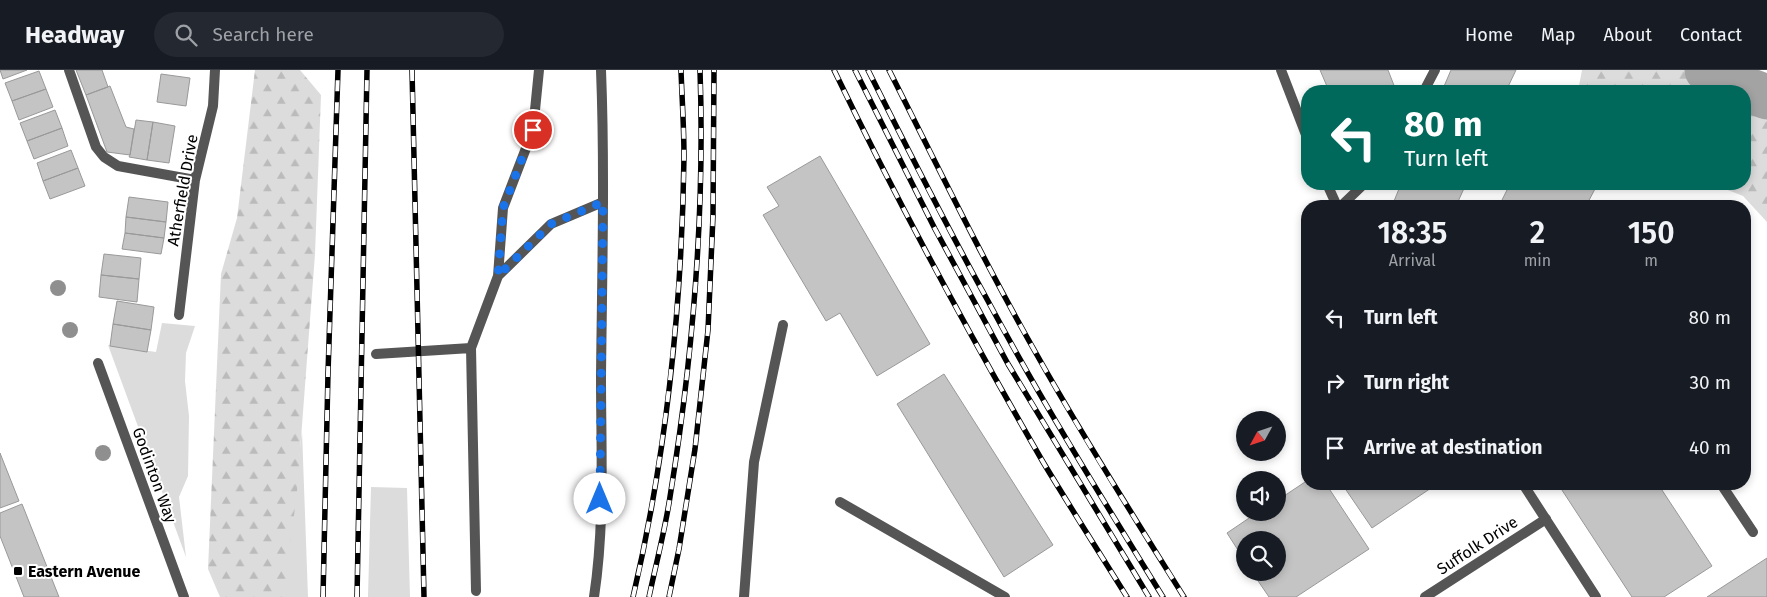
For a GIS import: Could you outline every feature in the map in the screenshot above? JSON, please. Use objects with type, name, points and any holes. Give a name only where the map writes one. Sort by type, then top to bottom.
[{"type":"street","points":[[69,70],[96,147],[104,157],[118,166],[195,180]]},
{"type":"street","name":"Atherfield Drive","points":[[179,315],[195,180],[214,106],[215,70]]},
{"type":"street","points":[[476,591],[471,348],[498,276],[503,208],[533,130],[539,70]]},
{"type":"street","points":[[594,597],[600,518],[603,202],[601,70]]},
{"type":"street","points":[[1281,70],[1301,122]]},
{"type":"street","points":[[1427,85],[1435,70]]},
{"type":"street","points":[[1346,200],[1357,190]]},
{"type":"street","points":[[498,276],[551,224],[603,202]]},
{"type":"street","points":[[744,597],[754,462],[783,326]]},
{"type":"street","points":[[376,354],[471,348]]},
{"type":"street","name":"Godinton Way","points":[[98,363],[184,597]]},
{"type":"street","points":[[1527,490],[1596,597]]},
{"type":"street","points":[[1725,490],[1753,532]]},
{"type":"street","points":[[840,502],[1005,597]]},
{"type":"street","name":"Suffolk Drive","points":[[1426,597],[1546,519]]},
{"type":"green space","points":[[255,70],[300,70],[321,95],[315,254],[297,491],[284,597],[220,597],[208,569],[221,274],[237,218]]},
{"type":"green space","points":[[1582,70],[1699,70],[1722,85],[1579,85]]},
{"type":"green space","points":[[1751,104],[1767,115],[1767,222],[1751,205],[1751,200],[1747,200],[1743,196],[1728,190],[1751,190]]},
{"type":"green space","points":[[162,323],[195,326],[186,353],[185,381],[189,416],[188,476],[179,497],[186,557],[108,345],[156,352]]},
{"type":"green space","points":[[302,431],[308,597],[283,597]]},
{"type":"green space","points":[[371,487],[407,488],[410,597],[368,597]]},
{"type":"building","points":[[0,70],[27,70],[3,79]]},
{"type":"building","points":[[76,70],[102,70],[108,87],[86,95]]},
{"type":"building","points":[[1320,70],[1388,70],[1394,85],[1326,85]]},
{"type":"building","points":[[1451,70],[1516,70],[1509,85],[1445,85]]},
{"type":"building","points":[[39,71],[46,89],[12,101],[5,83]]},
{"type":"building","points":[[161,74],[190,78],[186,106],[157,102]]},
{"type":"building","points":[[110,86],[126,127],[134,129],[130,155],[107,152],[86,95]]},
{"type":"building","points":[[46,89],[53,107],[19,120],[12,101]]},
{"type":"building","points":[[55,110],[62,128],[27,141],[20,123]]},
{"type":"building","points":[[136,120],[153,122],[147,160],[129,157]]},
{"type":"building","points":[[153,122],[175,126],[169,163],[147,160]]},
{"type":"building","points":[[62,128],[68,146],[34,159],[27,141]]},
{"type":"building","points":[[71,150],[78,168],[43,181],[37,163]]},
{"type":"building","points":[[820,156],[930,344],[877,376],[840,313],[826,321],[763,215],[779,206],[767,187]]},
{"type":"building","points":[[78,168],[85,186],[50,199],[43,181]]},
{"type":"building","points":[[1399,190],[1463,190],[1459,200],[1394,200]]},
{"type":"building","points":[[1507,190],[1594,190],[1589,200],[1502,200]]},
{"type":"building","points":[[129,197],[168,202],[166,222],[126,217]]},
{"type":"building","points":[[126,217],[166,222],[164,238],[125,233]]},
{"type":"building","points":[[125,233],[164,238],[161,254],[122,249]]},
{"type":"building","points":[[104,254],[141,258],[139,279],[101,275]]},
{"type":"building","points":[[101,275],[139,279],[137,302],[99,297]]},
{"type":"building","points":[[117,301],[154,307],[151,330],[113,324]]},
{"type":"building","points":[[113,324],[151,330],[147,352],[110,346]]},
{"type":"building","points":[[944,374],[1053,545],[1004,577],[897,404]]},
{"type":"building","points":[[0,453],[19,501],[0,508]]},
{"type":"building","points":[[1301,485],[1301,490],[1330,490],[1369,549],[1296,597],[1269,597],[1258,581],[1286,581],[1286,531],[1236,531],[1236,547],[1227,533],[1245,521],[1286,521],[1286,495]]},
{"type":"building","points":[[1346,490],[1428,490],[1372,528]]},
{"type":"building","points":[[1562,490],[1662,490],[1712,566],[1664,597],[1632,597]]},
{"type":"building","points":[[22,504],[59,597],[24,597],[0,536],[0,513]]},
{"type":"building","points":[[1767,558],[1767,597],[1707,597]]},
{"type":"waterway","points":[[1707,70],[1724,81],[1735,85]]},
{"type":"waterway","points":[[1751,91],[1767,97]]},
{"type":"railway","points":[[323,597],[338,70]]},
{"type":"railway","points":[[357,597],[367,70]]},
{"type":"railway","points":[[412,70],[424,597]]},
{"type":"railway","points":[[633,597],[655,489],[676,323],[683,212],[684,157],[681,70]]},
{"type":"railway","points":[[649,597],[670,497],[691,338],[696,284],[701,177],[700,70]]},
{"type":"railway","points":[[669,597],[679,549],[695,449],[708,330],[713,216],[714,70]]},
{"type":"railway","points":[[834,70],[909,219],[988,365],[1043,462],[1127,597]]},
{"type":"railway","points":[[855,70],[935,229],[1008,364],[1149,597]]},
{"type":"railway","points":[[868,70],[942,215],[1009,339],[1073,451],[1163,597]]},
{"type":"railway","points":[[889,70],[1017,320],[1054,386],[1184,597]]},
{"type":"place","name":"Eastern Avenue","points":[[18,571]]},
{"type":"route","points":[[533,130],[503,208],[498,276],[551,224],[603,202],[600,499]]}]
